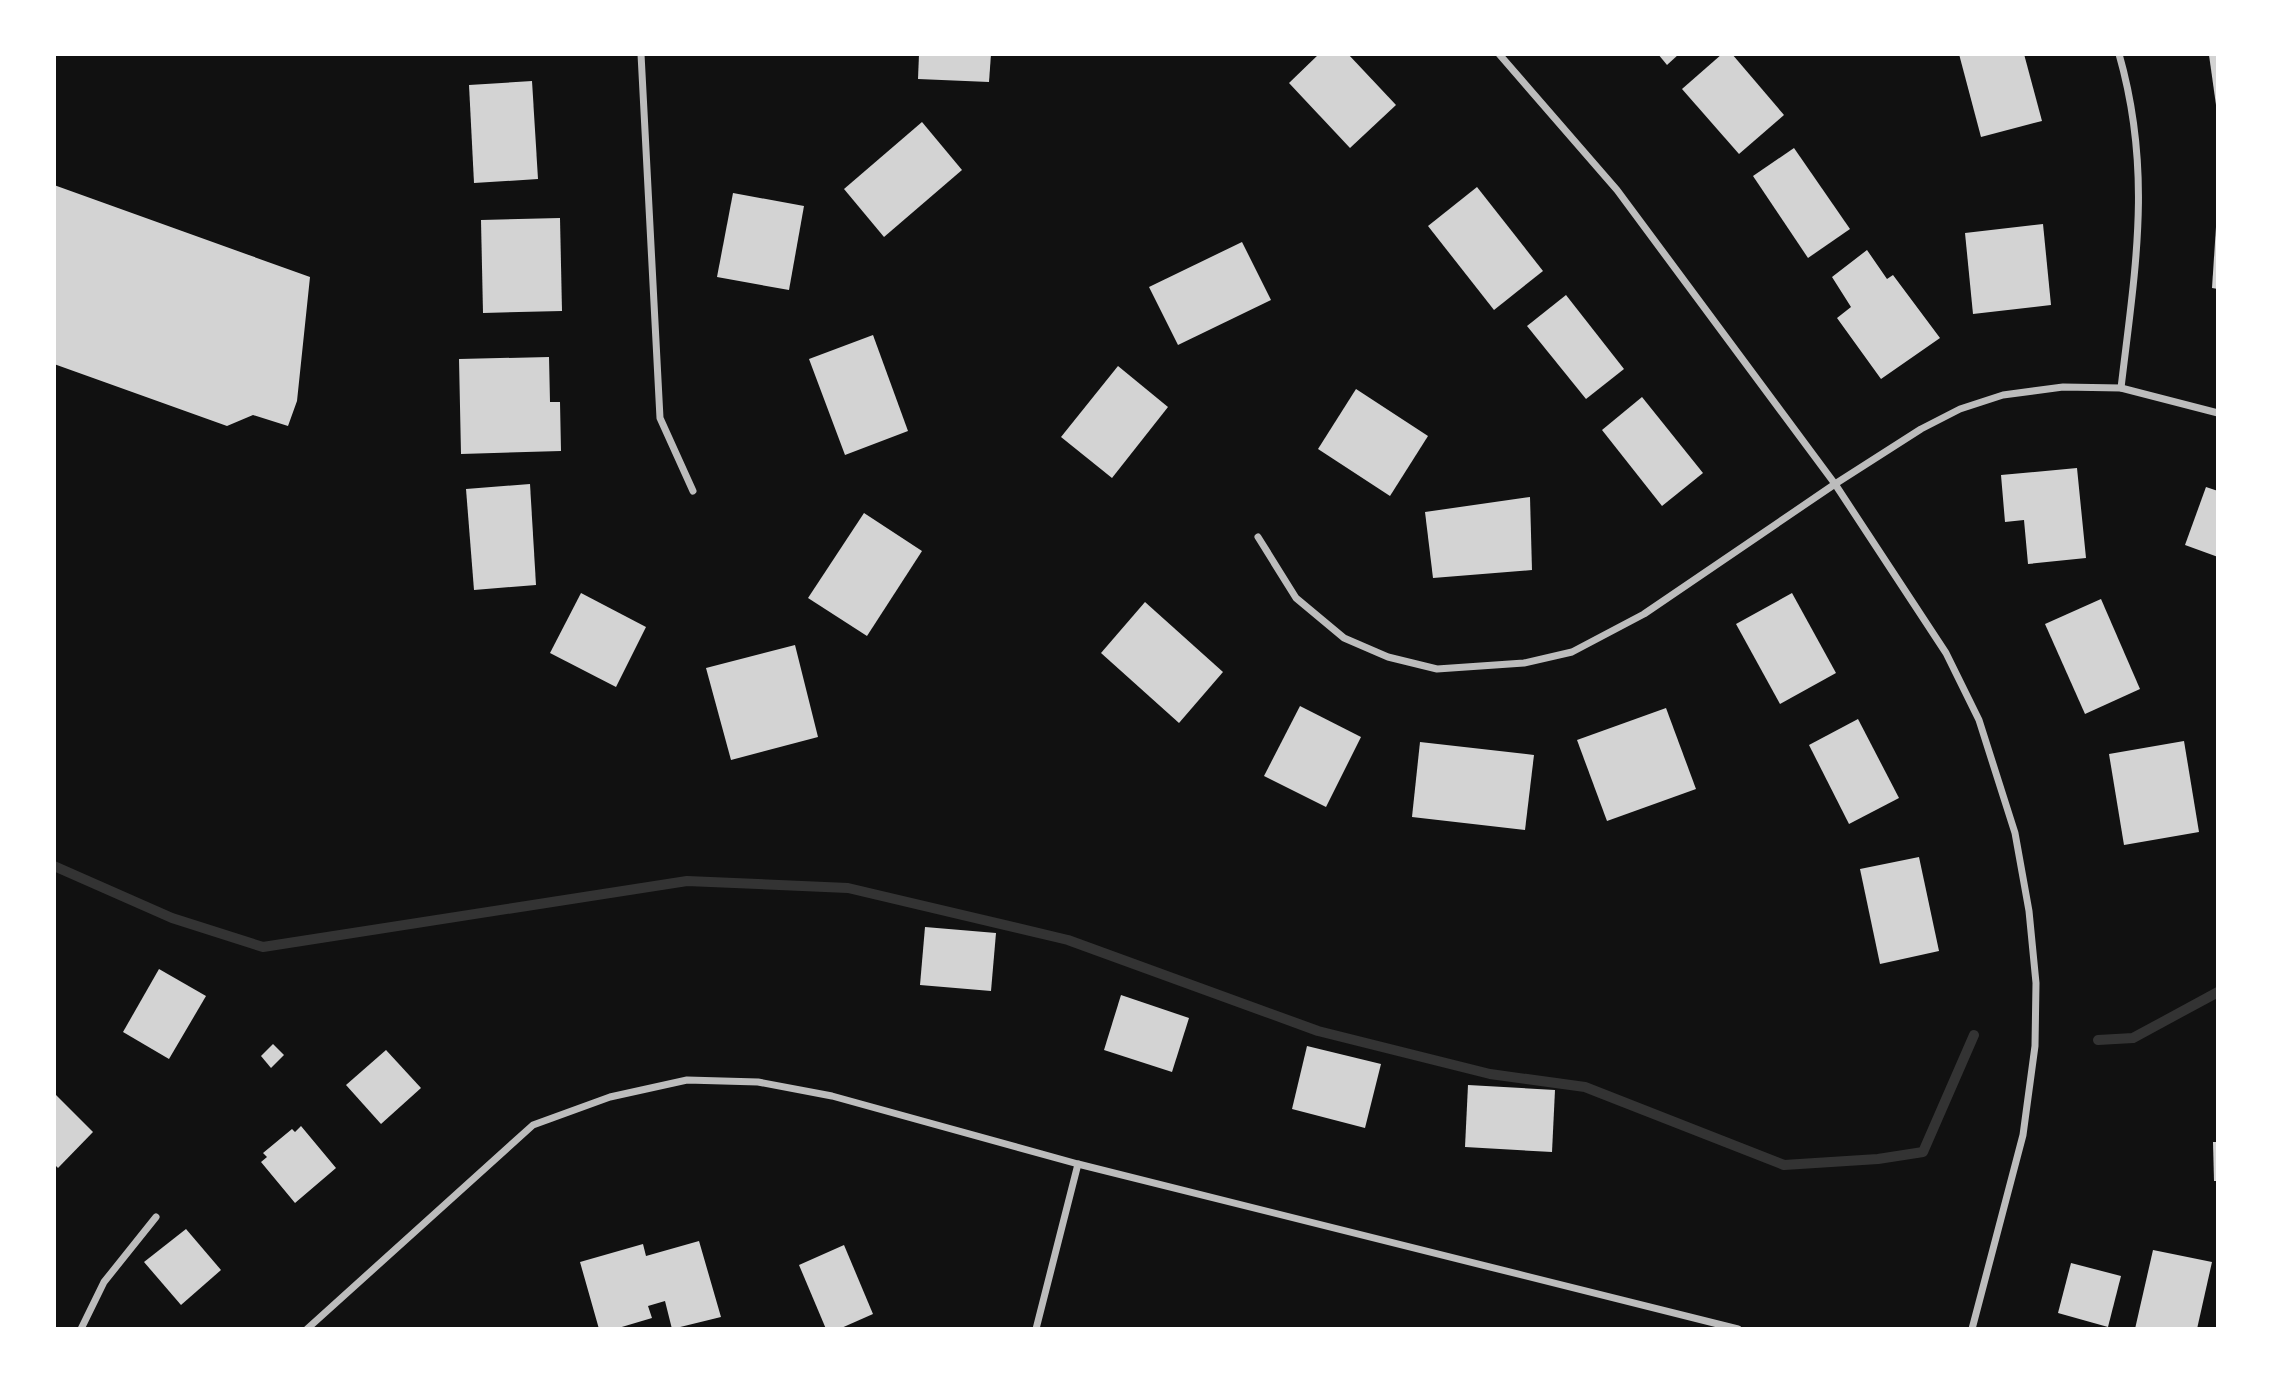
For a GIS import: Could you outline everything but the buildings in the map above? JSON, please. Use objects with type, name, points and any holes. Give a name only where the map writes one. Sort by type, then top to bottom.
[{"type":"street","points":[[641,54],[660,418],[693,491]]},
{"type":"street","points":[[1499,54],[1617,190],[1835,484],[1946,653],[1979,720],[2015,833],[2029,911],[2036,983],[2035,1046],[2023,1135],[1972,1329]]},
{"type":"street","points":[[2119,54],[2129,89],[2138,148],[2140,214],[2121,388]]},
{"type":"street","points":[[1258,537],[1296,598],[1344,638],[1388,657],[1437,668],[1482,668],[1524,663],[1572,652],[1602,639],[1644,614],[1835,484],[1921,429],[1960,409],[2003,395],[2063,387],[2121,388],[2218,413]]},
{"type":"street","points":[[307,1329],[533,1125],[575,1108],[648,1086],[687,1080],[758,1082],[832,1096],[1078,1164],[1738,1329]]},
{"type":"street","points":[[1036,1329],[1078,1164]]},
{"type":"street","points":[[82,1329],[104,1282],[156,1217]]},
{"type":"waterway","points":[[54,866],[172,918],[263,947],[687,881],[848,888],[1068,940],[1318,1031],[1490,1074],[1585,1087],[1784,1165],[1878,1159],[1923,1152],[1974,1035]]},
{"type":"waterway","points":[[2098,1040],[2133,1038],[2218,992]]}]
